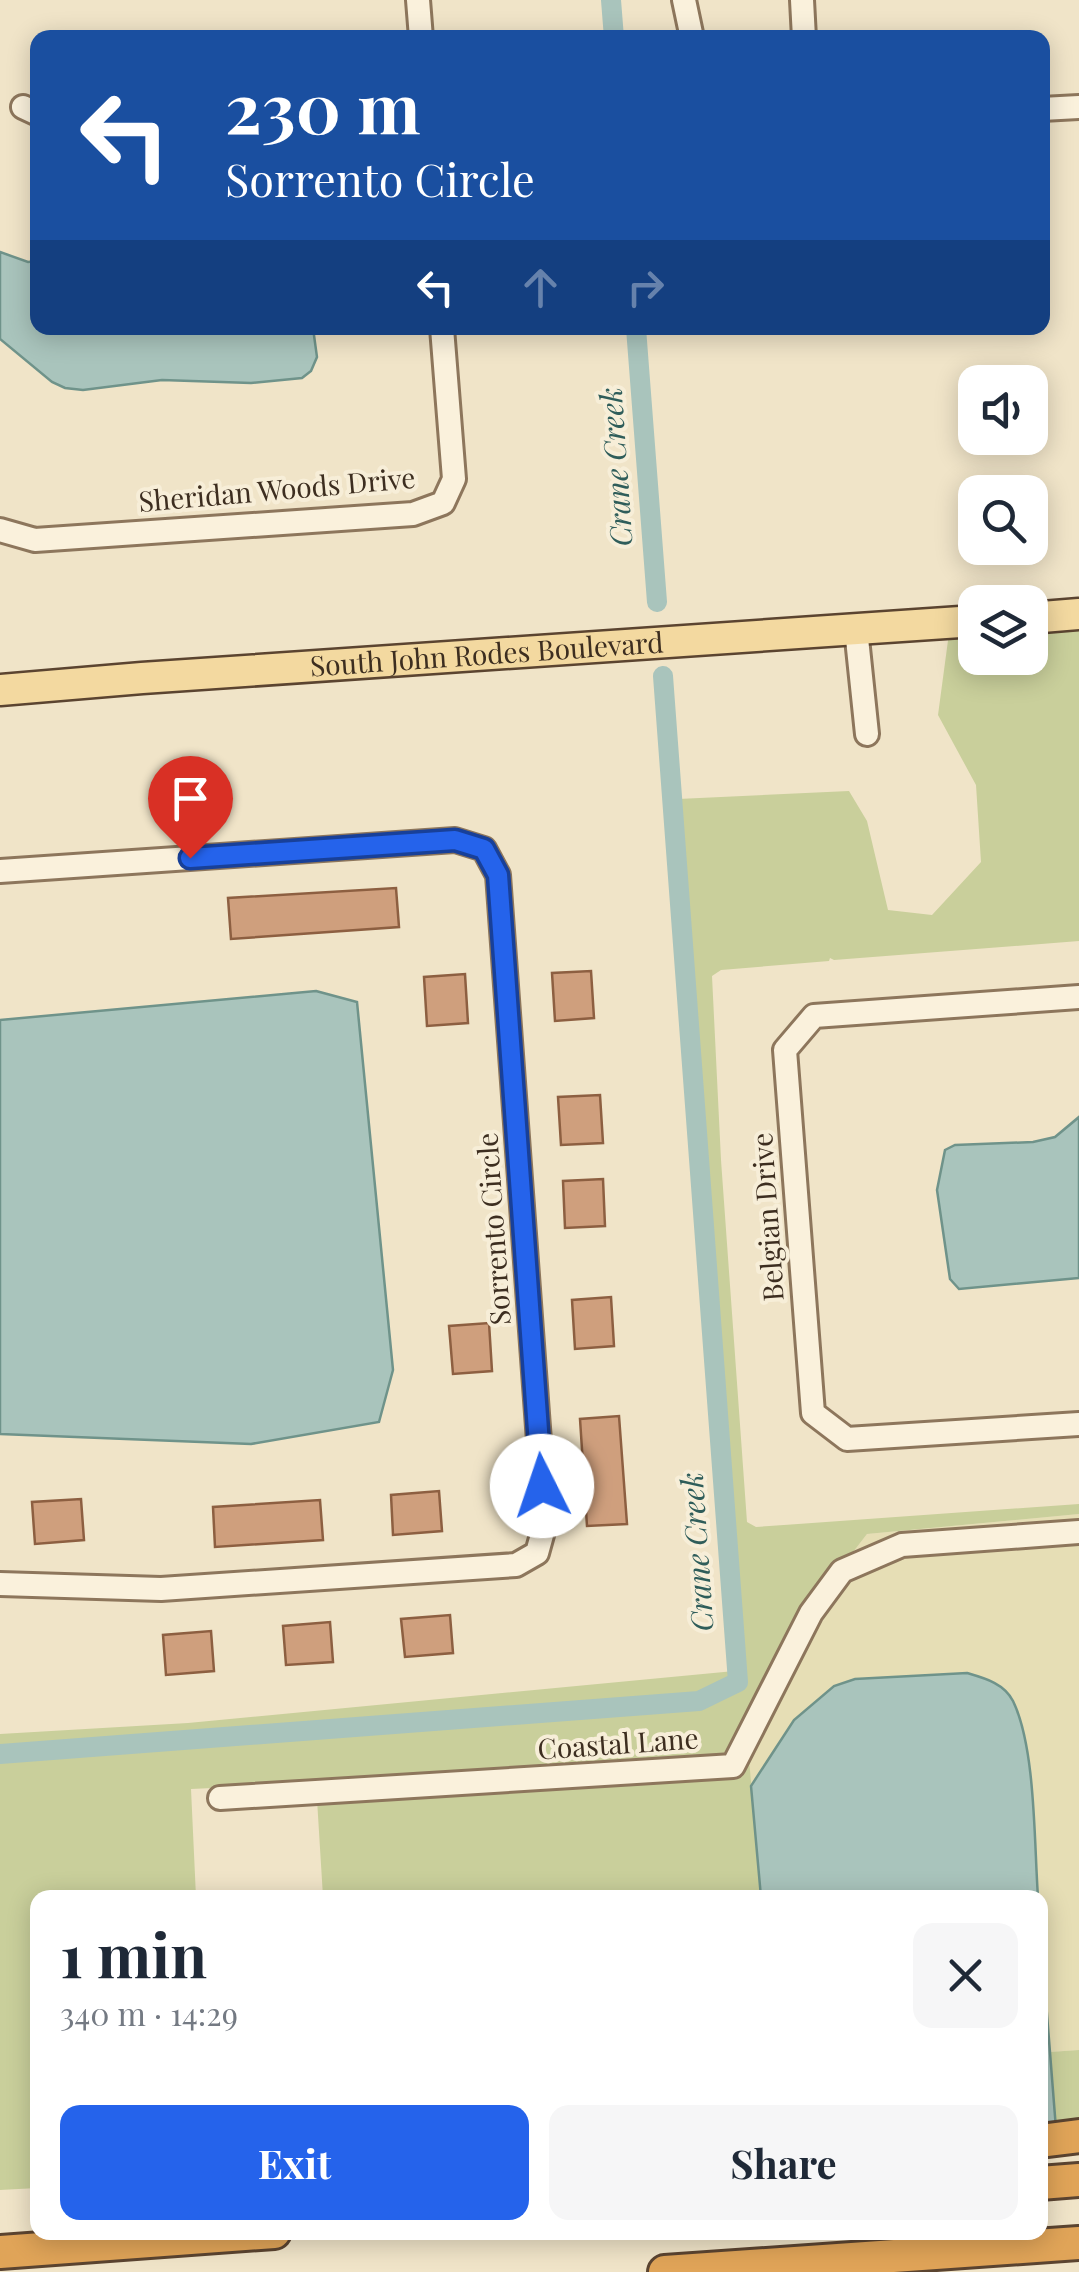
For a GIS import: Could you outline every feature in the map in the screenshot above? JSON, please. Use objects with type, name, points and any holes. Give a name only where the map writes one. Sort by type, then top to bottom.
[{"type":"highway","points":[[1048,2139],[1079,2136]]},
{"type":"highway","points":[[1048,2182],[1079,2180]]},
{"type":"highway","points":[[0,2252],[142,2240]]},
{"type":"highway","points":[[665,2272],[1079,2243]]},
{"type":"main road","points":[[1048,617],[1079,614]]},
{"type":"main road","name":"South John Rodes Boulevard","points":[[0,690],[958,622]]},
{"type":"street","points":[[418,0],[420,30]]},
{"type":"street","points":[[684,0],[690,30]]},
{"type":"street","points":[[802,0],[804,30]]},
{"type":"street","points":[[1050,109],[1079,107]]},
{"type":"street","name":"Sheridan Woods Drive","points":[[0,530],[36,540],[413,514],[442,503],[454,480],[443,335]]},
{"type":"street","points":[[856,630],[866,734]]},
{"type":"street","name":"Sorrento Circle","points":[[0,870],[455,840],[484,849],[498,875],[545,1524],[537,1552],[516,1565],[161,1588],[0,1584]]},
{"type":"street","name":"Belgian Drive","points":[[1079,997],[814,1016],[784,1050],[813,1414],[847,1439],[1079,1424]]},
{"type":"street","name":"Coastal Lane","points":[[220,1798],[733,1766],[811,1613],[842,1571],[902,1546],[1079,1532]]},
{"type":"shaded area","points":[[1079,1514],[1079,2050],[1050,2052],[1048,1890],[1037,1890],[1026,1750],[1012,1698],[995,1682],[967,1673],[855,1679],[834,1686],[794,1720],[751,1786],[748,1747],[806,1613],[867,1534]]},
{"type":"green space","points":[[1079,624],[1079,941],[830,958],[721,970],[712,976],[747,1522],[756,1527],[1079,1504],[1079,1514],[867,1534],[806,1613],[748,1747],[760,1890],[323,1890],[316,1783],[191,1789],[196,1890],[30,1890],[30,2188],[0,2190],[0,1734],[188,1723],[745,1670],[722,1499],[678,799],[849,791],[867,821],[888,910],[932,915],[981,862],[976,785],[938,715],[949,633],[958,632],[958,675],[1048,675],[1048,626]]},
{"type":"green space","points":[[1079,2050],[1079,2127],[1056,2129],[1050,2052]]},
{"type":"water","points":[[0,252],[30,262],[30,335],[314,335],[317,357],[311,371],[302,378],[251,383],[162,380],[83,390],[52,382],[0,339]]},
{"type":"water","points":[[316,991],[357,1002],[393,1370],[379,1422],[251,1444],[0,1434],[0,1020]]},
{"type":"water","points":[[1079,1117],[1079,1278],[959,1289],[950,1279],[937,1190],[945,1150],[955,1145],[1033,1142],[1055,1137]]},
{"type":"water","points":[[967,1673],[1004,1690],[1013,1701],[1026,1744],[1038,1890],[760,1890],[751,1786],[794,1720],[834,1686],[855,1679]]},
{"type":"water","points":[[1048,2027],[1056,2129],[1048,2130]]},
{"type":"building","points":[[396,888],[399,927],[231,939],[228,898]]},
{"type":"building","points":[[591,971],[594,1018],[555,1021],[552,973]]},
{"type":"building","points":[[465,974],[468,1023],[427,1026],[424,977]]},
{"type":"building","points":[[600,1095],[603,1143],[561,1145],[558,1097]]},
{"type":"building","points":[[603,1179],[605,1226],[565,1228],[563,1181]]},
{"type":"building","points":[[611,1297],[614,1346],[575,1349],[572,1300]]},
{"type":"building","points":[[489,1323],[492,1371],[453,1374],[449,1326]]},
{"type":"building","points":[[619,1416],[627,1524],[587,1526],[580,1419]]},
{"type":"building","points":[[439,1491],[442,1531],[393,1535],[391,1495]]},
{"type":"building","points":[[81,1499],[84,1540],[35,1544],[32,1502]]},
{"type":"building","points":[[320,1500],[323,1540],[215,1547],[213,1507]]},
{"type":"building","points":[[450,1615],[453,1653],[405,1657],[401,1619]]},
{"type":"building","points":[[330,1622],[333,1662],[286,1665],[283,1626]]},
{"type":"building","points":[[211,1631],[214,1671],[166,1675],[163,1635]]},
{"type":"waterway","name":"Crane Creek","points":[[611,0],[613,30]]},
{"type":"waterway","name":"Crane Creek","points":[[637,335],[657,602]]},
{"type":"waterway","name":"Crane Creek","points":[[0,1754],[699,1701],[738,1682],[663,676]]},
{"type":"route","points":[[190,858],[455,840],[484,849],[498,875],[542,1486]]}]
